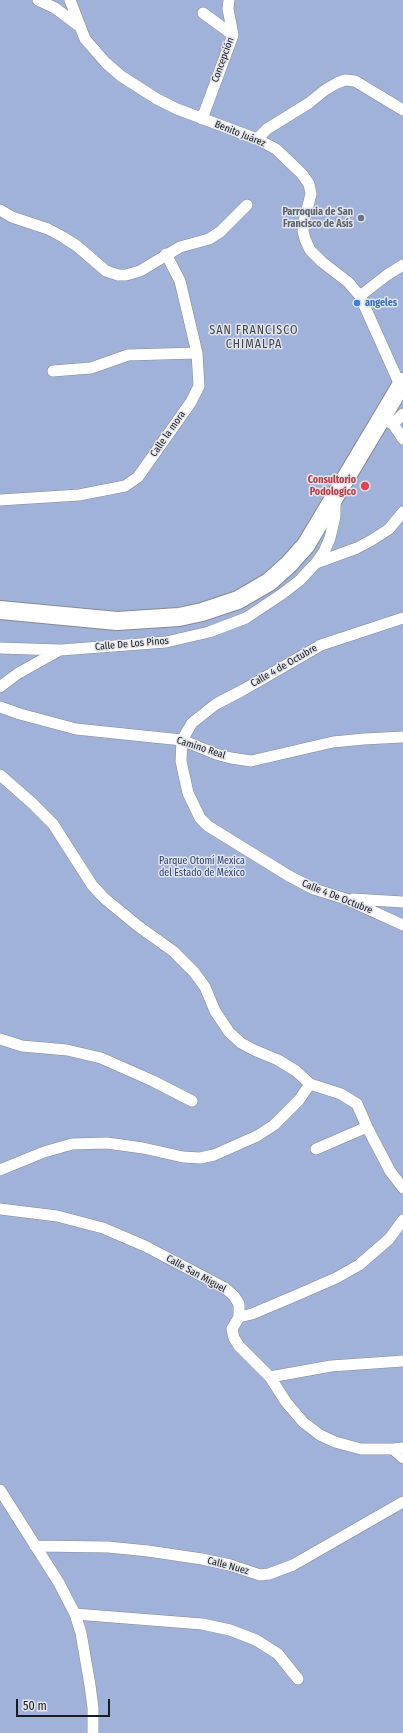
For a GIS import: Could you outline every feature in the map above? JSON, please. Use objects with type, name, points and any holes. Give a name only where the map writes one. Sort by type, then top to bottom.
[{"type":"main road","points":[[0,610],[117,621],[179,617],[209,610],[238,600],[269,582],[289,564],[306,545],[335,498],[387,421],[402,383]]},
{"type":"street","points":[[38,0],[55,8],[80,26]]},
{"type":"street","name":"Benito Juárez","points":[[70,0],[85,39],[93,49],[121,76],[157,99],[202,119],[257,139],[276,149],[302,174],[309,184],[312,194],[304,221],[303,231],[310,250],[322,262],[348,282],[360,296],[402,383]]},
{"type":"street","name":"Concepción","points":[[202,119],[233,35],[228,10],[229,0]]},
{"type":"street","points":[[203,13],[233,35]]},
{"type":"street","points":[[257,139],[267,129],[309,102],[324,90],[345,80],[355,81],[403,110]]},
{"type":"street","points":[[0,210],[12,217],[48,229],[77,246],[106,270],[118,275],[126,275],[140,271],[166,254],[180,247],[209,239],[220,232],[247,205]]},
{"type":"street","name":"Calle la mora","points":[[0,500],[79,495],[102,492],[125,486],[138,477],[191,402],[199,386],[197,352],[182,287],[166,254]]},
{"type":"street","points":[[360,296],[387,275],[403,266]]},
{"type":"street","points":[[53,371],[91,368],[115,359],[139,353],[197,352]]},
{"type":"street","points":[[403,414],[387,421],[403,439]]},
{"type":"street","name":"Calle De Los Pinos","points":[[0,648],[61,650],[166,642],[209,632],[246,618],[299,581],[316,563],[324,552],[330,538],[335,516],[335,498]]},
{"type":"street","points":[[316,563],[357,548],[372,540],[389,530],[403,512]]},
{"type":"street","name":"Calle 4 de Octubre","points":[[182,740],[192,723],[216,704],[321,645],[403,618]]},
{"type":"street","points":[[0,686],[17,674],[61,650]]},
{"type":"street","name":"Camino Real","points":[[0,707],[76,729],[182,740],[216,754],[251,761],[333,742],[403,737]]},
{"type":"street","name":"Calle 4 De Octubre","points":[[182,740],[183,774],[188,794],[200,818],[218,833],[289,876],[314,889],[346,899],[403,925]]},
{"type":"street","points":[[0,775],[32,803],[52,824],[92,885],[104,898],[138,926],[173,951],[194,972],[205,987],[215,1011],[229,1032],[241,1043],[278,1060],[296,1071],[310,1084],[341,1094],[357,1104],[366,1127],[390,1171],[403,1188]]},
{"type":"street","points":[[346,899],[403,902]]},
{"type":"street","points":[[0,1039],[22,1046],[66,1050],[101,1058],[153,1081],[192,1101]]},
{"type":"street","points":[[0,1170],[37,1154],[72,1144],[107,1144],[143,1148],[183,1157],[200,1158],[214,1155],[251,1139],[274,1125],[299,1100],[310,1084]]},
{"type":"street","points":[[316,1149],[366,1127]]},
{"type":"street","name":"Calle San Miguel","points":[[0,1209],[57,1216],[103,1228],[125,1236],[225,1288],[234,1296],[239,1304],[239,1317],[232,1329],[234,1338],[239,1346],[270,1377],[286,1402],[303,1422],[320,1435],[335,1442],[361,1449],[398,1449]]},
{"type":"street","points":[[239,1317],[252,1314],[297,1295],[336,1278],[359,1265],[389,1239],[403,1220]]},
{"type":"street","points":[[270,1377],[331,1366],[403,1361]]},
{"type":"street","points":[[398,1449],[403,1458]]},
{"type":"street","points":[[0,1490],[60,1583],[75,1614],[81,1633],[90,1685],[93,1708],[93,1733]]},
{"type":"street","name":"Calle Nuez","points":[[35,1546],[108,1547],[148,1551],[202,1559],[230,1565],[260,1575],[269,1574],[293,1565],[403,1502]]},
{"type":"street","points":[[75,1614],[202,1624],[230,1630],[256,1640],[278,1654],[298,1679]]},
{"type":"green space","name":"Parque Otomí Mexica del Estado de México","points":[[0,0],[403,0],[403,1733],[0,1733]]},
{"type":"place","name":"Parroquia de San Francisco de Asís","points":[[361,218]]},
{"type":"place","name":"angeles","points":[[357,303]]},
{"type":"place","name":"Consultorio Podologico","points":[[365,486]]},
{"type":"district","name":"SAN FRANCISCO CHIMALPA","points":[[254,338]]}]
